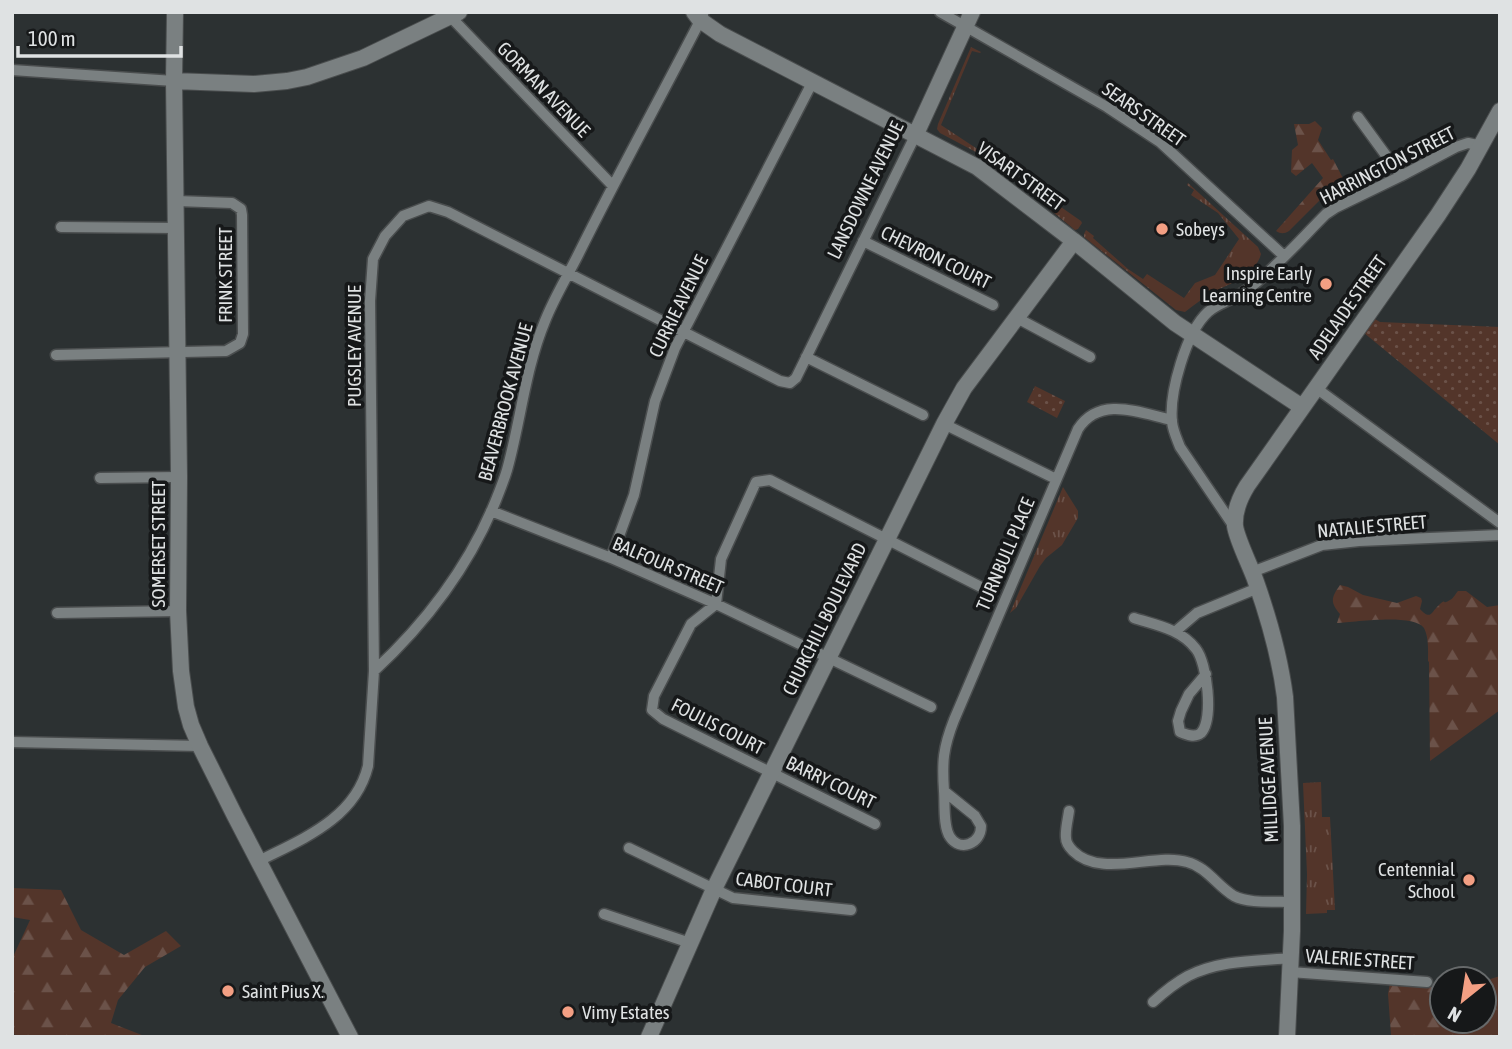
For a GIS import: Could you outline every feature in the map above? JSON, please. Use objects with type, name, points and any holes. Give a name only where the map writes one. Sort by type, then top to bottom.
[{"type":"street","name":"SOMERSET STREET","points":[[176,12],[174,81],[180,477],[178,611],[186,707],[200,746],[350,1037]]},
{"type":"street","name":"SEARS STREET","points":[[940,12],[969,19],[1160,142],[1284,256]]},
{"type":"street","points":[[12,70],[218,84],[287,81],[363,58],[452,14]]},
{"type":"street","name":"GORMAN AVENUE","points":[[452,14],[612,185]]},
{"type":"street","name":"BEAVERBROOK AVENUE","points":[[374,671],[437,603],[464,564],[491,512],[506,473],[526,377],[555,299],[699,15]]},
{"type":"street","name":"VISART STREET","points":[[699,15],[720,34],[977,167],[1175,323],[1303,407]]},
{"type":"street","name":"LANSDOWNE AVENUE","points":[[790,383],[806,357],[915,136],[969,19]]},
{"type":"street","name":"CURRIE AVENUE","points":[[611,558],[634,495],[655,401],[670,360],[682,332],[813,83]]},
{"type":"street","name":"ADELAIDE STREET","points":[[1236,529],[1235,513],[1242,494],[1438,215],[1496,128],[1500,111]]},
{"type":"street","points":[[1358,117],[1401,176]]},
{"type":"street","name":"HARRINGTON STREET","points":[[1236,529],[1180,447],[1172,420],[1174,390],[1179,370],[1200,320],[1209,310],[1257,282],[1326,214],[1456,147],[1468,143],[1482,146]]},
{"type":"street","name":"FRINK STREET","points":[[177,201],[232,202],[241,209],[243,334],[240,343],[226,351],[178,353]]},
{"type":"street","name":"PUGSLEY AVENUE","points":[[259,861],[328,824],[358,792],[368,766],[374,671],[370,301],[373,259],[385,236],[403,216],[429,206],[448,212],[780,381],[790,383]]},
{"type":"street","points":[[61,227],[177,228]]},
{"type":"street","name":"CHEVRON COURT","points":[[863,240],[993,305]]},
{"type":"street","name":"CHURCHILL BOULEVARD","points":[[649,1037],[713,889],[944,424],[964,388],[1074,241]]},
{"type":"street","points":[[1017,318],[1090,357]]},
{"type":"street","points":[[56,355],[178,353]]},
{"type":"street","points":[[806,357],[923,415]]},
{"type":"street","points":[[1316,388],[1500,523]]},
{"type":"street","name":"TURNBULL PLACE","points":[[944,791],[979,822],[981,833],[975,842],[962,845],[948,835],[946,825],[942,760],[950,729],[1078,429],[1093,413],[1108,409],[1121,409],[1172,420]]},
{"type":"street","points":[[944,424],[1056,479]]},
{"type":"street","points":[[100,478],[180,477]]},
{"type":"street","points":[[716,604],[721,559],[756,482],[770,480],[981,587]]},
{"type":"street","name":"BALFOUR STREET","points":[[491,512],[611,558],[716,604],[931,707]]},
{"type":"street","name":"MILLIDGE AVENUE","points":[[1236,529],[1274,642],[1285,697],[1293,826],[1287,1037]]},
{"type":"street","name":"NATALIE STREET","points":[[1252,572],[1322,545],[1500,535]]},
{"type":"street","points":[[1176,631],[1197,613],[1258,588]]},
{"type":"street","name":"FOULIS COURT","points":[[716,604],[691,624],[653,696],[652,710],[663,719],[771,772]]},
{"type":"street","points":[[57,613],[178,611]]},
{"type":"street","points":[[1134,618],[1176,631],[1197,649],[1206,674],[1208,719],[1201,733],[1188,736],[1180,732],[1178,721],[1189,694],[1206,674]]},
{"type":"street","points":[[12,742],[200,746]]},
{"type":"street","name":"BARRY COURT","points":[[771,772],[875,824]]},
{"type":"street","points":[[1069,811],[1065,838],[1077,855],[1088,861],[1114,864],[1181,860],[1202,868],[1237,898],[1292,902]]},
{"type":"street","name":"CABOT COURT","points":[[629,848],[733,898],[851,910]]},
{"type":"street","points":[[604,914],[690,943]]},
{"type":"street","name":"VALERIE STREET","points":[[1153,1002],[1189,975],[1227,963],[1290,965],[1427,982]]},
{"type":"green space","points":[[971,47],[981,52],[972,51],[941,125],[994,160],[1000,153],[1002,155],[994,164],[937,129]]},
{"type":"green space","points":[[1315,121],[1322,128],[1318,140],[1331,160],[1333,159],[1348,188],[1319,201],[1289,231],[1279,233],[1276,231],[1323,178],[1312,163],[1296,176],[1291,172],[1292,150],[1298,145],[1294,124],[1309,124]]},
{"type":"green space","points":[[1017,166],[1020,168],[1015,175],[1081,221],[1078,229],[1075,230],[1010,177]]},
{"type":"green space","points":[[1188,183],[1258,247],[1261,254],[1248,273],[1209,294],[1185,312],[1176,310],[1084,237],[1084,234],[1086,230],[1094,236],[1093,238],[1128,269],[1143,279],[1147,274],[1184,298],[1195,283],[1215,275],[1239,239],[1218,213],[1191,195],[1194,190]]},
{"type":"green space","points":[[1368,315],[1380,322],[1500,327],[1500,445],[1358,328]]},
{"type":"green space","points":[[1035,386],[1065,401],[1057,418],[1027,402]]},
{"type":"green space","points":[[1063,487],[1078,511],[1078,518],[1062,545],[1040,566],[1016,608],[1010,613]]},
{"type":"green space","points":[[1340,585],[1363,595],[1397,603],[1416,596],[1422,601],[1420,609],[1429,615],[1458,591],[1466,591],[1487,607],[1500,605],[1500,710],[1430,761],[1429,662],[1424,628],[1418,623],[1397,620],[1337,623],[1340,614],[1333,600]]},
{"type":"green space","points":[[1321,782],[1322,817],[1330,817],[1335,910],[1306,914],[1303,783]]},
{"type":"green space","points":[[12,888],[61,890],[81,930],[124,955],[166,931],[181,946],[145,967],[118,1000],[111,1023],[147,1037],[19,1037],[12,1033],[12,959],[30,920],[12,917]]},
{"type":"green space","points":[[1498,977],[1500,1037],[1391,1035],[1388,994],[1390,983],[1428,987],[1428,1035],[1498,1035]]},
{"type":"place","name":"Sobeys","points":[[1162,229]]},
{"type":"place","name":"Inspire Early Learning Centre","points":[[1326,284]]},
{"type":"place","name":"Centennial School","points":[[1469,880]]},
{"type":"place","name":"Saint Pius X.","points":[[228,991]]},
{"type":"place","name":"Vimy Estates","points":[[568,1012]]}]
